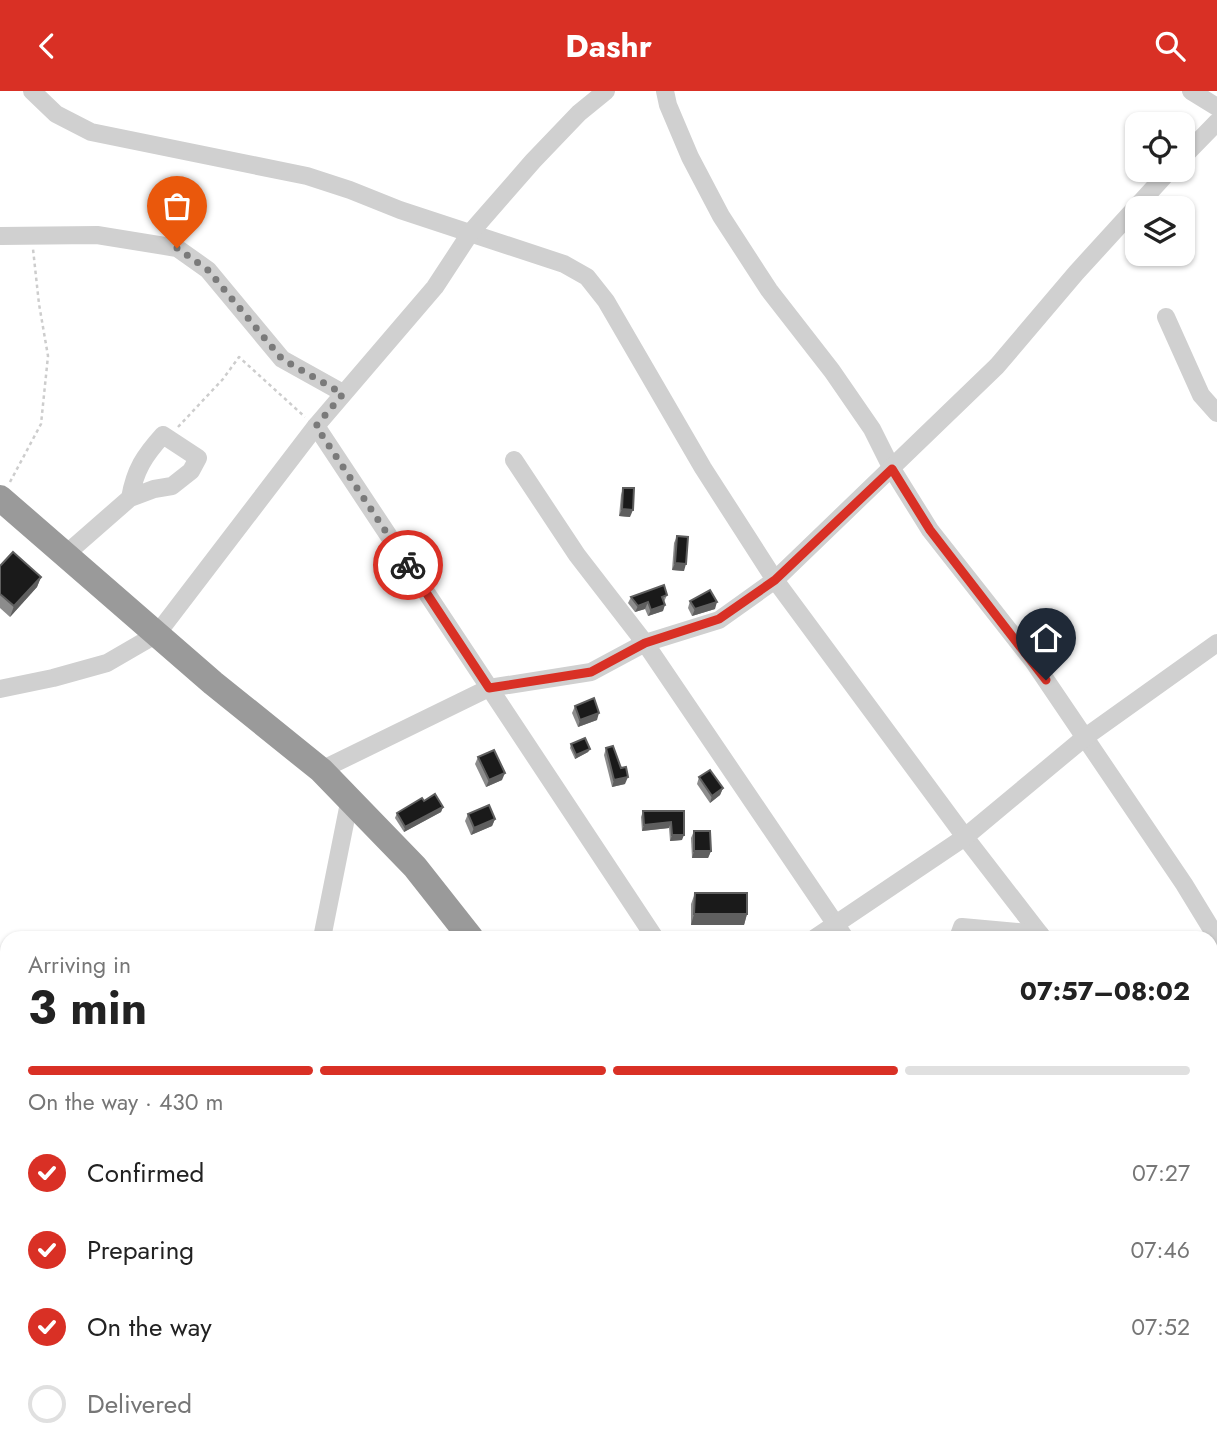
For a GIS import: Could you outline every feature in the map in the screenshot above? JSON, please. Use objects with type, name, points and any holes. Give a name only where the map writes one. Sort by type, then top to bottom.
[{"type":"highway","points":[[0,498],[321,771],[415,867],[465,931]]},
{"type":"street","points":[[32,91],[56,114],[91,132],[307,176],[564,264],[587,277],[606,301],[703,468],[775,580],[965,837],[1038,931]]},
{"type":"street","points":[[0,689],[107,663],[157,634],[316,426],[435,287],[471,232],[533,161],[579,113],[606,91]]},
{"type":"street","points":[[665,91],[668,105],[690,157],[721,216],[769,290],[832,371],[872,429],[892,469],[930,530],[1034,661],[1213,931]]},
{"type":"street","points":[[1191,91],[1217,107]]},
{"type":"street","points":[[1195,145],[1217,122]]},
{"type":"street","points":[[321,771],[489,688],[591,672],[645,643],[719,619],[775,580],[997,366],[1159,182]]},
{"type":"street","points":[[0,236],[97,235],[177,248],[208,270],[282,359],[343,394]]},
{"type":"street","points":[[1166,317],[1201,395],[1217,413]]},
{"type":"street","points":[[316,426],[650,931]]},
{"type":"street","points":[[66,554],[130,498],[172,486],[191,471],[198,458],[163,435],[147,453],[134,476],[130,498]]},
{"type":"street","points":[[514,460],[577,555],[645,643],[839,931]]},
{"type":"street","points":[[841,931],[965,837],[1084,738],[1217,643]]},
{"type":"street","points":[[323,931],[350,798]]},
{"type":"street","points":[[961,931],[962,927],[998,931]]},
{"type":"path","points":[[0,498],[41,424],[48,356],[32,236]]},
{"type":"path","points":[[163,435],[178,428],[223,379],[239,357],[316,426]]},
{"type":"building","points":[[623,488],[634,488],[633,510],[622,509]]},
{"type":"building","points":[[677,536],[688,537],[686,564],[675,563]]},
{"type":"building","points":[[13,552],[41,577],[14,606],[0,594],[0,566]]},
{"type":"building","points":[[664,585],[667,595],[662,597],[665,605],[651,610],[648,602],[638,606],[631,597]]},
{"type":"building","points":[[710,590],[717,602],[695,609],[690,601]]},
{"type":"building","points":[[594,698],[599,713],[580,720],[575,706]]},
{"type":"building","points":[[585,738],[590,749],[576,755],[571,744]]},
{"type":"building","points":[[613,746],[621,768],[626,767],[628,777],[614,780],[606,748]]},
{"type":"building","points":[[494,750],[505,773],[489,780],[478,757]]},
{"type":"building","points":[[710,770],[723,788],[712,796],[699,777]]},
{"type":"building","points":[[435,794],[443,807],[405,827],[397,813],[422,798],[424,801]]},
{"type":"building","points":[[489,805],[495,819],[474,828],[468,814]]},
{"type":"building","points":[[643,811],[684,811],[684,835],[672,835],[671,822],[644,825]]},
{"type":"building","points":[[694,831],[710,831],[711,851],[694,851]]},
{"type":"building","points":[[695,893],[747,893],[747,914],[694,914]]},
{"type":"way so far","points":[[177,248],[208,270],[282,359],[343,394],[316,426],[408,565]]},
{"type":"route","points":[[408,565],[489,688],[591,672],[645,643],[719,619],[775,580],[892,469],[930,530],[1034,661],[1046,680]]}]
